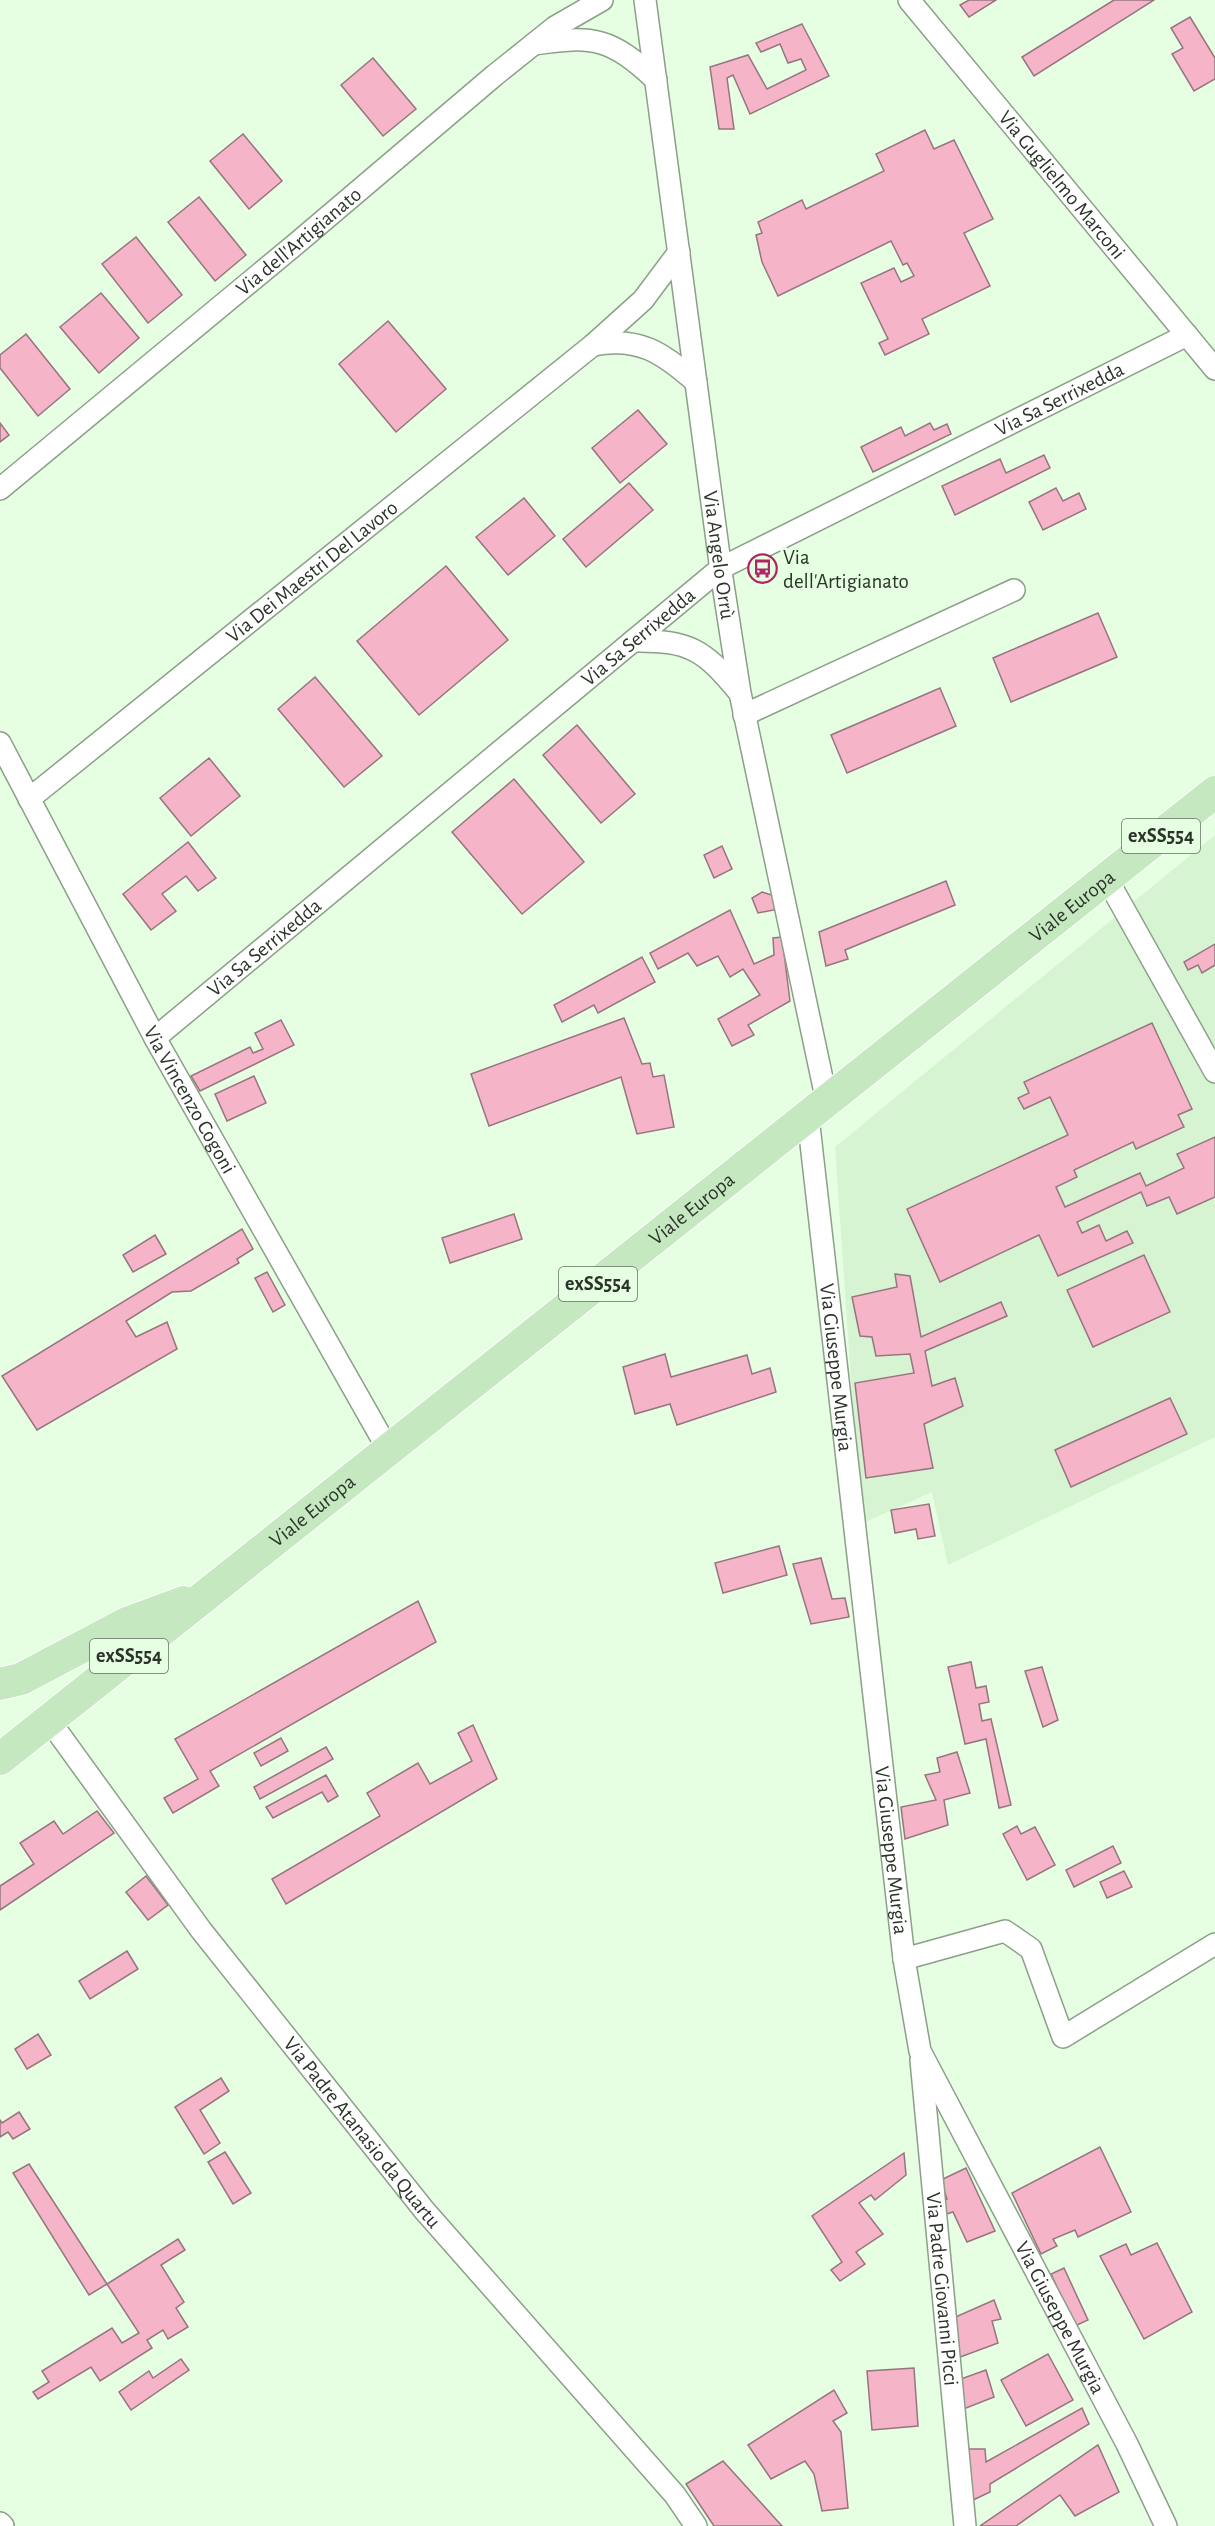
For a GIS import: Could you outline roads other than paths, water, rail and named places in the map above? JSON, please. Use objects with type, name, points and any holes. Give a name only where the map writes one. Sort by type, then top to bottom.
[{"type":"main road","name":"Viale Europa","points":[[0,1760],[1215,792]]},
{"type":"main road","points":[[0,1684],[21,1679],[127,1623],[210,1592]]},
{"type":"street","name":"Via dell'Artigianato","points":[[0,489],[534,44],[555,27],[602,0]]},
{"type":"street","name":"Via Angelo Orrù","points":[[645,0],[721,568],[740,693],[818,1110]]},
{"type":"street","name":"Via Guglielmo Marconi","points":[[909,0],[1215,369]]},
{"type":"street","points":[[534,44],[585,39],[609,44],[632,58],[656,80]]},
{"type":"street","name":"Via Dei Maestri Del Lavoro","points":[[29,799],[593,345],[643,300],[679,252]]},
{"type":"street","name":"Via Sa Serrixedda","points":[[155,1038],[721,568],[1187,335]]},
{"type":"street","points":[[593,345],[612,342],[635,344],[656,351],[696,382]]},
{"type":"street","points":[[744,715],[1014,590]]},
{"type":"street","points":[[633,641],[657,641],[685,646],[705,655],[740,693]]},
{"type":"street","name":"Via Vincenzo Cogoni","points":[[0,743],[155,1038],[389,1450]]},
{"type":"street","points":[[1107,879],[1215,1072]]},
{"type":"street","name":"Via Giuseppe Murgia","points":[[818,1110],[904,1959],[920,2051],[1127,2444],[1166,2526]]},
{"type":"street","name":"Via Padre Atanasio da Quartu","points":[[49,1720],[201,1930],[409,2191],[675,2495],[696,2526]]},
{"type":"street","points":[[904,1959],[1005,1931],[1031,1949],[1063,2037],[1215,1944]]},
{"type":"street","name":"Via Padre Giovanni Picci","points":[[920,2051],[965,2526]]},
{"type":"place","name":"Via dell'Artigianato","points":[[762,569]]}]
